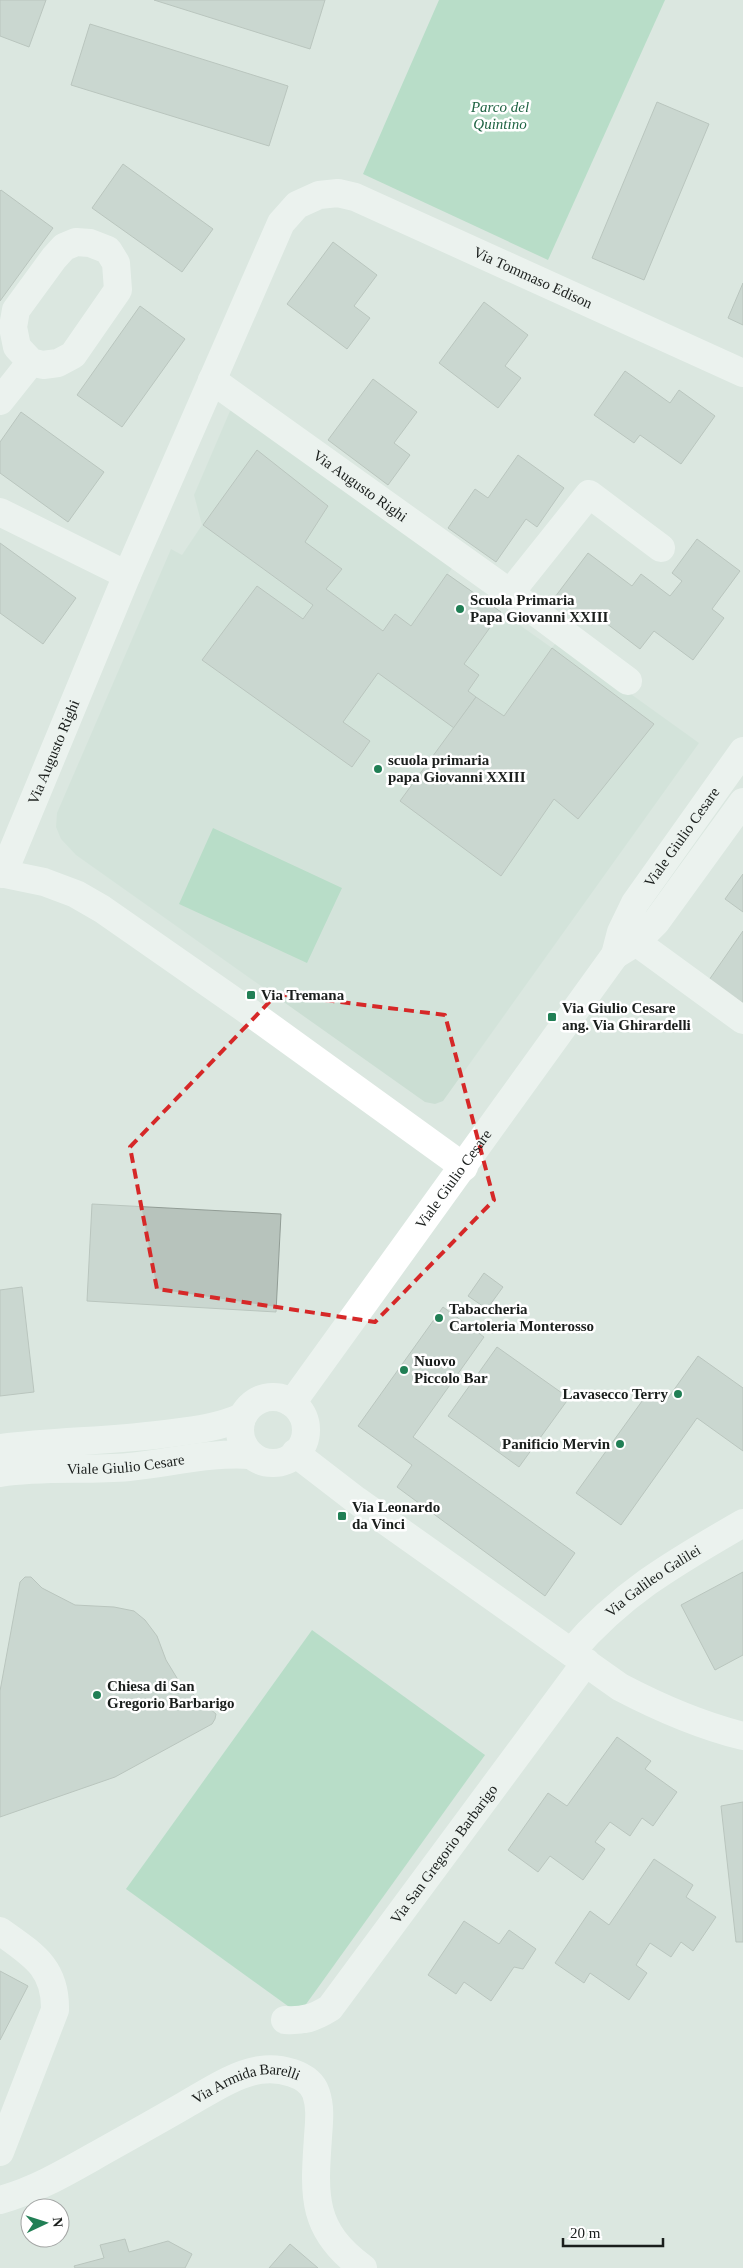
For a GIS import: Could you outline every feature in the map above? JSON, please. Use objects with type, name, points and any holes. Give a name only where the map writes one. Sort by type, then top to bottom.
[{"type":"street","name":"Via Tommaso Edison","points":[[319,195],[338,193],[355,197],[743,373]]},
{"type":"street","name":"Via Augusto Righi","points":[[1,873],[126,575],[281,223],[297,205],[319,195]]},
{"type":"street","points":[[76,242],[90,243],[108,250],[116,264],[118,277],[118,290],[112,300],[73,354],[58,363],[43,365],[31,362],[17,347],[13,327],[16,310],[64,247],[76,242]]},
{"type":"street","points":[[0,401],[31,362]]},
{"type":"street","name":"Via Augusto Righi","points":[[212,380],[510,593],[628,681]]},
{"type":"street","points":[[510,593],[589,494],[661,548]]},
{"type":"street","points":[[0,512],[126,575]]},
{"type":"street","name":"Viale Giulio Cesare","points":[[626,949],[621,932],[635,903],[743,751]]},
{"type":"street","name":"Viale Giulio Cesare","points":[[0,1448],[60,1441],[125,1439],[208,1428],[228,1424],[242,1417],[247,1410],[260,1400],[276,1397],[292,1403],[626,949],[656,922],[743,802]]},
{"type":"street","points":[[1,873],[44,882],[76,894],[102,909],[244,1008],[464,1167]]},
{"type":"street","points":[[626,949],[743,1020]]},
{"type":"street","points":[[292,1403],[303,1418],[305,1427],[301,1446],[295,1454],[356,1500],[620,1686],[657,1707],[706,1726],[743,1736]]},
{"type":"street","points":[[242,1417],[240,1425],[242,1440],[251,1455]]},
{"type":"street","name":"Viale Giulio Cesare","points":[[0,1473],[39,1469],[122,1467],[212,1455],[251,1455],[264,1462],[281,1462],[295,1454]]},
{"type":"street","name":"Via Galileo Galilei","points":[[578,1657],[588,1631],[646,1581],[743,1523]]},
{"type":"street","name":"Via San Gregorio Barbarigo","points":[[285,2020],[300,2021],[315,2017],[330,2008],[578,1657]]},
{"type":"street","points":[[0,1931],[38,1960],[50,1975],[55,1993],[55,2010],[0,2152]]},
{"type":"street","name":"Via Armida Barelli","points":[[0,2200],[47,2183],[224,2083],[259,2070],[277,2069],[300,2076],[314,2089],[320,2105],[315,2181],[319,2212],[330,2237],[347,2256],[363,2268]]},
{"type":"highlighted area","points":[[277,994],[445,1015],[494,1200],[375,1322],[157,1289],[130,1147]]},
{"type":"shaded area","name":"scuola primaria papa Giovanni XXIII","points":[[235,410],[453,567],[448,574],[552,648],[557,641],[699,743],[443,1101],[435,1104],[425,1102],[76,855],[61,839],[56,827],[57,813],[171,549],[182,555],[202,525],[194,495],[230,411]]},
{"type":"green space","name":"Parco del Quintino","points":[[439,0],[665,0],[548,260],[363,174]]},
{"type":"green space","points":[[213,828],[342,888],[307,963],[179,904]]},
{"type":"green space","points":[[312,1630],[485,1755],[299,2014],[126,1889]]},
{"type":"building","points":[[0,0],[46,0],[29,47],[0,36]]},
{"type":"building","points":[[154,0],[325,0],[310,49]]},
{"type":"building","points":[[90,24],[288,86],[269,146],[71,85]]},
{"type":"building","points":[[657,102],[709,124],[644,280],[592,258]]},
{"type":"building","points":[[123,164],[213,229],[182,272],[92,208]]},
{"type":"building","points":[[0,191],[53,228],[0,301]]},
{"type":"building","points":[[333,242],[377,275],[354,306],[370,318],[347,349],[287,304]]},
{"type":"building","points":[[743,283],[743,325],[728,318]]},
{"type":"building","points":[[484,302],[528,335],[505,366],[521,378],[498,408],[439,363]]},
{"type":"building","points":[[140,306],[185,339],[122,427],[77,395]]},
{"type":"building","points":[[625,371],[670,403],[679,390],[715,416],[681,464],[640,435],[634,443],[594,415]]},
{"type":"building","points":[[373,379],[417,412],[394,443],[410,455],[388,485],[328,440]]},
{"type":"building","points":[[21,412],[104,472],[68,522],[0,473],[0,442]]},
{"type":"building","name":"Scuola Primaria Papa Giovanni XXIII","points":[[257,450],[328,506],[305,542],[342,569],[326,589],[383,631],[395,614],[411,626],[447,574],[501,612],[464,664],[479,675],[468,691],[476,697],[454,728],[378,673],[343,722],[370,741],[352,767],[202,660],[257,586],[303,619],[313,605],[203,525]]},
{"type":"building","points":[[518,455],[564,488],[537,527],[526,519],[496,562],[448,528],[475,489],[488,498]]},
{"type":"building","points":[[697,539],[740,571],[712,609],[724,618],[693,660],[654,631],[640,649],[598,617],[592,625],[555,597],[588,553],[632,586],[641,574],[670,596],[682,581],[672,573]]},
{"type":"building","points":[[0,543],[76,598],[43,644],[0,613]]},
{"type":"building","points":[[552,648],[654,724],[578,819],[554,799],[501,876],[400,801],[476,697],[504,716]]},
{"type":"building","points":[[743,874],[743,912],[725,899]]},
{"type":"building","points":[[743,931],[743,1003],[709,980]]},
{"type":"building","points":[[92,1204],[281,1214],[276,1312],[87,1301]]},
{"type":"building","points":[[484,1273],[503,1287],[487,1309],[468,1296]]},
{"type":"building","points":[[22,1287],[34,1392],[0,1396],[0,1290]]},
{"type":"building","points":[[443,1307],[484,1337],[413,1437],[575,1553],[545,1596],[397,1487],[412,1465],[358,1426]]},
{"type":"building","points":[[497,1347],[569,1398],[519,1467],[448,1416]]},
{"type":"building","points":[[698,1356],[743,1388],[743,1451],[697,1418],[621,1525],[576,1493],[650,1390],[666,1401]]},
{"type":"building","points":[[743,1572],[743,1655],[715,1670],[681,1605]]},
{"type":"building","name":"Chiesa di San Gregorio Barbarigo","points":[[25,1577],[31,1577],[42,1588],[75,1605],[114,1607],[134,1611],[145,1620],[157,1636],[166,1660],[180,1683],[216,1714],[212,1724],[115,1777],[0,1817],[0,1691],[20,1582]]},
{"type":"building","points":[[617,1737],[651,1761],[645,1769],[677,1792],[653,1826],[642,1818],[630,1836],[610,1822],[595,1842],[605,1849],[583,1880],[550,1856],[538,1872],[508,1850],[548,1793],[567,1806]]},
{"type":"building","points":[[743,1802],[743,1942],[736,1942],[721,1806]]},
{"type":"building","points":[[654,1859],[693,1885],[686,1897],[716,1917],[693,1951],[681,1942],[671,1957],[650,1943],[636,1965],[647,1973],[629,2000],[590,1973],[584,1983],[555,1963],[590,1911],[609,1925]]},
{"type":"building","points":[[464,1921],[499,1944],[509,1930],[536,1949],[523,1969],[514,1967],[491,2001],[464,1982],[456,1994],[428,1975]]},
{"type":"building","points":[[0,1971],[28,1986],[0,2040]]},
{"type":"building","points":[[125,2239],[129,2252],[168,2241],[192,2254],[185,2268],[75,2268],[74,2266],[104,2258],[100,2245]]},
{"type":"building","points":[[290,2244],[318,2268],[269,2268]]},
{"type":"place","name":"Scuola Primaria Papa Giovanni XXIII","points":[[460,609]]},
{"type":"place","name":"scuola primaria papa Giovanni XXIII","points":[[378,769]]},
{"type":"place","name":"Via Tremana","points":[[251,995]]},
{"type":"place","name":"Via Giulio Cesare ang. Via Ghirardelli","points":[[552,1017]]},
{"type":"place","name":"Tabaccheria Cartoleria Monterosso","points":[[439,1318]]},
{"type":"place","name":"Nuovo Piccolo Bar","points":[[404,1370]]},
{"type":"place","name":"Lavasecco Terry","points":[[678,1394]]},
{"type":"place","name":"Panificio Mervin","points":[[620,1444]]},
{"type":"place","name":"Via Leonardo da Vinci","points":[[342,1516]]},
{"type":"place","name":"Chiesa di San Gregorio Barbarigo","points":[[97,1695]]}]
